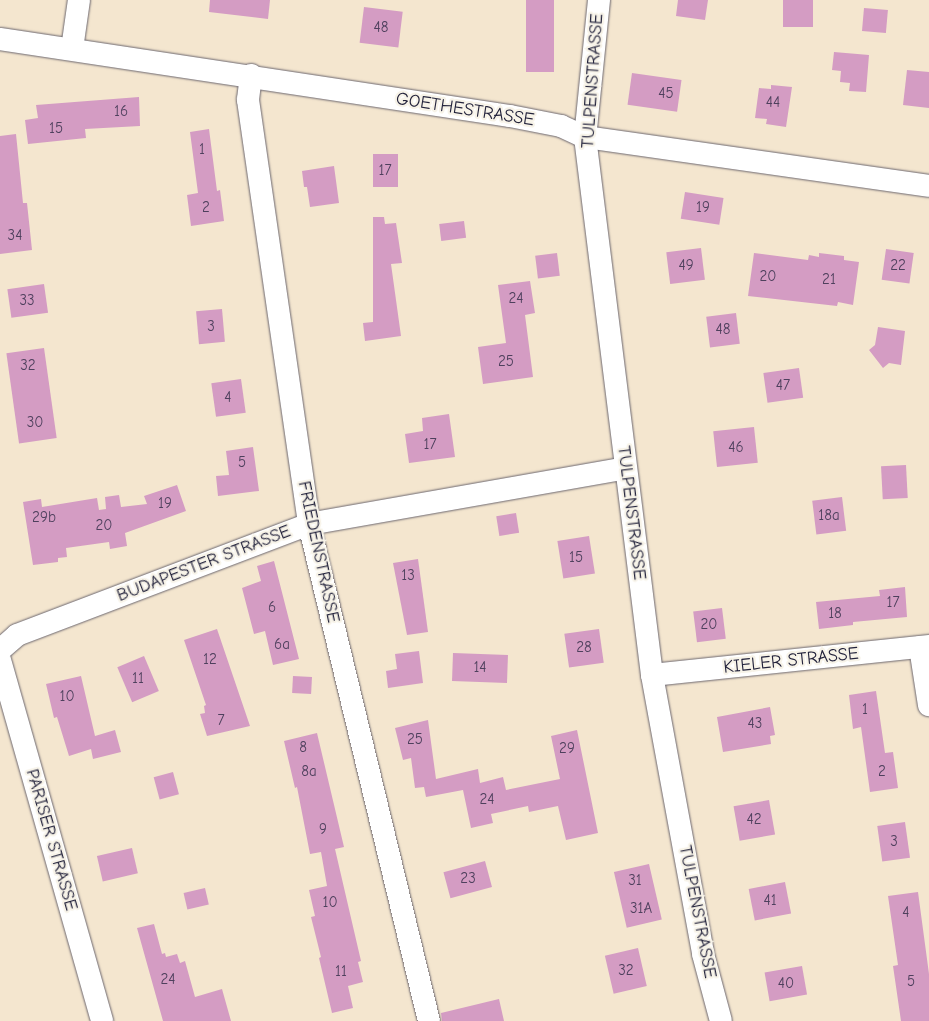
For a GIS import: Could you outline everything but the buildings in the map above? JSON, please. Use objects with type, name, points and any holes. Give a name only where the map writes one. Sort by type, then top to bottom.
[{"type":"street","points":[[72,49],[79,0]]},
{"type":"street","name":"TULPENSTRASSE","points":[[599,0],[585,137],[652,675],[703,954],[721,1021]]},
{"type":"street","name":"GOETHESTRASSE","points":[[0,39],[251,75],[510,116],[561,126],[585,137],[929,186]]},
{"type":"street","name":"FRIEDENSTRASSE","points":[[251,75],[248,100],[309,524],[428,1021]]},
{"type":"street","name":"BUDAPESTER STRASSE","points":[[0,650],[17,635],[309,524],[625,468]]},
{"type":"street","points":[[924,647],[929,705]]},
{"type":"street","name":"KIELER STRASSE","points":[[652,675],[924,647]]},
{"type":"street","name":"PARISER STRASSE","points":[[0,660],[102,1021]]}]
